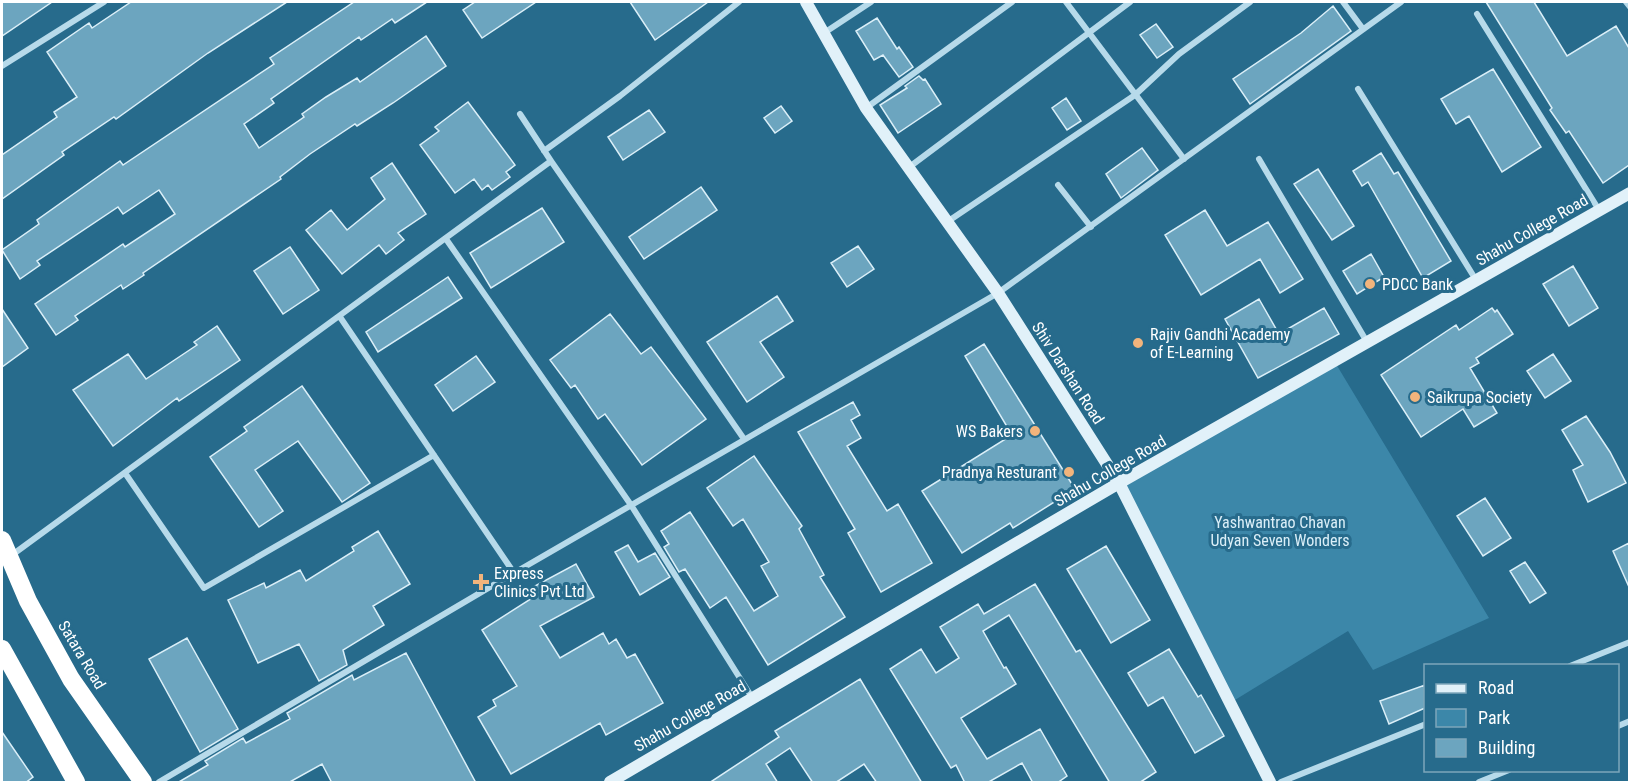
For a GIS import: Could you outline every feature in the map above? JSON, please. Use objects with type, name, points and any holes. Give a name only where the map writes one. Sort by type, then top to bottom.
[{"type":"highway","name":"Satara Road","points":[[5,548],[28,601],[71,679],[143,783]]},
{"type":"highway","points":[[2,649],[75,783]]},
{"type":"street","points":[[2,66],[104,2]]},
{"type":"street","points":[[544,151],[620,96],[739,2]]},
{"type":"street","name":"Shiv Darshan Road","points":[[806,2],[866,108],[998,293],[1119,483],[1269,783]]},
{"type":"street","points":[[824,34],[871,2]]},
{"type":"street","points":[[866,108],[1012,2]]},
{"type":"street","points":[[1066,2],[1184,159]]},
{"type":"street","points":[[908,168],[1130,2]]},
{"type":"street","points":[[947,222],[1135,95],[1179,54],[1250,2]]},
{"type":"street","points":[[1343,2],[1363,29]]},
{"type":"street","points":[[159,783],[514,573],[998,293],[1401,2]]},
{"type":"street","points":[[1626,2],[1629,7]]},
{"type":"street","points":[[1477,14],[1599,210]]},
{"type":"street","points":[[1358,89],[1476,280]]},
{"type":"street","points":[[520,114],[744,439]]},
{"type":"street","points":[[1259,159],[1368,343]]},
{"type":"street","points":[[5,548],[125,473],[551,161]]},
{"type":"street","points":[[1058,185],[1090,227]]},
{"type":"street","name":"Shahu College Road","points":[[610,783],[1119,483],[1629,193]]},
{"type":"street","points":[[446,238],[631,505],[753,699]]},
{"type":"street","points":[[340,316],[514,573]]},
{"type":"street","points":[[125,473],[204,588],[434,455]]},
{"type":"street","points":[[1575,664],[1629,642]]},
{"type":"street","points":[[1281,783],[1424,724]]},
{"type":"street","points":[[1479,783],[1506,772]]},
{"type":"green space","name":"Yashwantrao Chavan Udyan Seven Wonders","points":[[1336,364],[1489,618],[1373,670],[1348,631],[1230,703],[1119,483]]},
{"type":"building","points":[[2,2],[52,2],[2,36]]},
{"type":"building","points":[[131,2],[287,2],[208,53],[116,119],[114,117],[62,152],[64,155],[2,199],[2,155],[57,117],[54,112],[77,97],[47,52],[89,23],[92,28]]},
{"type":"building","points":[[354,2],[427,2],[395,23],[392,19],[361,40],[359,37],[271,99],[274,103],[244,124],[259,148],[304,117],[302,114],[326,97],[357,78],[360,82],[426,36],[446,66],[393,103],[357,126],[355,124],[310,154],[280,177],[281,179],[143,273],[144,275],[123,289],[121,285],[75,316],[78,320],[56,335],[35,304],[123,244],[125,247],[175,214],[159,190],[123,214],[118,207],[37,261],[40,265],[20,279],[2,250],[39,224],[37,220],[120,161],[123,165],[274,64],[270,58]]},
{"type":"building","points":[[475,2],[536,2],[482,38],[463,10]]},
{"type":"building","points":[[630,2],[708,2],[655,40]]},
{"type":"building","points":[[1486,2],[1534,2],[1567,56],[1616,26],[1629,48],[1629,165],[1603,183],[1569,131],[1566,133],[1550,110],[1552,108]]},
{"type":"building","points":[[1333,6],[1351,31],[1250,104],[1233,79],[1301,33]]},
{"type":"building","points":[[877,18],[897,49],[899,47],[913,67],[899,77],[883,55],[874,60],[856,31]]},
{"type":"building","points":[[1156,24],[1173,47],[1157,58],[1140,35]]},
{"type":"building","points":[[1493,69],[1541,147],[1502,172],[1469,116],[1456,124],[1441,99]]},
{"type":"building","points":[[919,76],[925,79],[941,104],[898,133],[880,105],[907,88],[905,86]]},
{"type":"building","points":[[1066,98],[1081,121],[1067,130],[1052,108]]},
{"type":"building","points":[[468,102],[515,165],[506,172],[510,177],[492,190],[488,185],[482,190],[474,179],[455,193],[420,145],[439,131],[435,127]]},
{"type":"building","points":[[781,106],[792,121],[775,133],[764,118]]},
{"type":"building","points":[[649,110],[665,132],[623,160],[608,137]]},
{"type":"building","points":[[1142,148],[1158,170],[1121,198],[1106,174]]},
{"type":"building","points":[[1381,153],[1394,174],[1398,172],[1451,261],[1423,278],[1368,182],[1362,186],[1353,171]]},
{"type":"building","points":[[392,163],[426,214],[398,233],[404,240],[386,254],[379,245],[342,274],[306,230],[331,210],[347,230],[385,199],[371,178]]},
{"type":"building","points":[[1318,169],[1354,226],[1332,240],[1294,184]]},
{"type":"building","points":[[701,187],[717,210],[644,259],[629,237]]},
{"type":"building","points":[[542,208],[564,242],[491,288],[470,253]]},
{"type":"building","points":[[1205,210],[1227,246],[1268,222],[1303,279],[1280,293],[1260,259],[1201,295],[1165,235]]},
{"type":"building","points":[[858,246],[874,269],[847,287],[831,263]]},
{"type":"building","points":[[290,247],[319,290],[283,314],[254,271]]},
{"type":"building","points":[[1371,254],[1384,277],[1357,294],[1343,271]]},
{"type":"building","points":[[1573,266],[1598,308],[1569,326],[1543,284]]},
{"type":"building","points":[[448,277],[462,298],[378,352],[366,332]]},
{"type":"building","points":[[777,296],[793,321],[760,342],[784,377],[747,402],[707,342]]},
{"type":"building","points":[[1259,299],[1279,334],[1324,308],[1339,334],[1258,378],[1225,319]]},
{"type":"building","points":[[1492,308],[1495,312],[1497,310],[1513,334],[1476,358],[1479,363],[1470,368],[1497,413],[1474,427],[1463,409],[1421,437],[1381,375],[1456,325],[1459,330]]},
{"type":"building","points":[[2,309],[28,348],[2,367]]},
{"type":"building","points":[[610,314],[641,354],[651,347],[706,419],[642,465],[605,414],[598,419],[575,385],[571,388],[550,360]]},
{"type":"building","points":[[217,326],[240,360],[179,401],[177,398],[113,446],[73,390],[128,354],[146,379],[197,345],[194,342]]},
{"type":"building","points":[[984,344],[1075,489],[1013,528],[1010,523],[962,553],[922,491],[1012,435],[965,356]]},
{"type":"building","points":[[1553,354],[1571,381],[1545,398],[1527,371]]},
{"type":"building","points":[[476,356],[495,382],[453,411],[435,385]]},
{"type":"building","points":[[302,386],[370,483],[342,502],[298,441],[255,470],[283,511],[259,527],[210,457],[247,431],[244,427]]},
{"type":"building","points":[[853,402],[860,415],[851,420],[861,438],[847,446],[887,511],[898,504],[932,563],[881,592],[848,533],[855,529],[798,432]]},
{"type":"building","points":[[1586,416],[1610,452],[1626,483],[1588,502],[1573,470],[1583,465],[1562,430]]},
{"type":"building","points":[[754,456],[802,526],[799,529],[824,575],[820,577],[845,617],[768,665],[726,597],[710,608],[685,569],[679,572],[664,547],[669,544],[661,531],[690,512],[754,611],[778,596],[761,566],[769,562],[743,519],[733,526],[707,488]]},
{"type":"building","points":[[1485,498],[1511,538],[1483,556],[1457,516]]},
{"type":"building","points":[[378,531],[410,584],[373,606],[384,625],[343,650],[347,665],[319,681],[299,644],[258,663],[228,600],[264,583],[266,588],[300,570],[306,581],[354,551],[352,547]]},
{"type":"building","points":[[1629,543],[1629,587],[1613,551]]},
{"type":"building","points":[[628,545],[638,562],[655,553],[670,577],[640,595],[615,552]]},
{"type":"building","points":[[1106,546],[1150,620],[1111,643],[1067,569]]},
{"type":"building","points":[[1525,562],[1546,593],[1530,603],[1510,571]]},
{"type":"building","points":[[576,564],[594,597],[540,626],[560,658],[603,633],[609,644],[616,639],[627,658],[635,654],[663,703],[606,735],[600,723],[511,774],[478,717],[496,706],[493,700],[517,686],[482,630],[537,595],[533,587]]},
{"type":"building","points":[[1035,584],[1076,652],[1080,650],[1156,772],[1139,783],[1110,783],[1009,615],[983,631],[1016,684],[961,718],[987,759],[1040,729],[1067,776],[1057,783],[1033,783],[1022,763],[987,783],[965,783],[956,765],[951,768],[890,669],[921,649],[936,673],[959,658],[940,627],[978,604],[984,614]]},
{"type":"building","points":[[187,638],[238,729],[200,752],[149,659]]},
{"type":"building","points":[[1169,649],[1198,697],[1201,695],[1224,736],[1195,753],[1163,697],[1148,706],[1128,673]]},
{"type":"building","points":[[406,653],[476,783],[332,783],[322,764],[288,783],[177,783],[208,765],[205,761],[243,738],[246,743],[290,719],[287,713],[352,675],[354,680]]},
{"type":"building","points":[[860,679],[922,783],[877,783],[864,764],[835,783],[813,783],[790,748],[766,764],[778,783],[709,783],[779,737],[775,731]]},
{"type":"building","points":[[1424,685],[1424,708],[1389,724],[1380,701]]},
{"type":"building","points":[[2,732],[33,777],[25,783],[2,783]]},
{"type":"place","name":"PDCC Bank","points":[[1370,284]]},
{"type":"place","name":"Rajiv Gandhi Academy of E-Learning","points":[[1138,343]]},
{"type":"place","name":"Saikrupa Society","points":[[1415,397]]},
{"type":"place","name":"WS Bakers","points":[[1035,431]]},
{"type":"place","name":"Pradnya Resturant","points":[[1069,472]]},
{"type":"place","name":"Express Clinics Pvt Ltd","points":[[481,582]]}]
